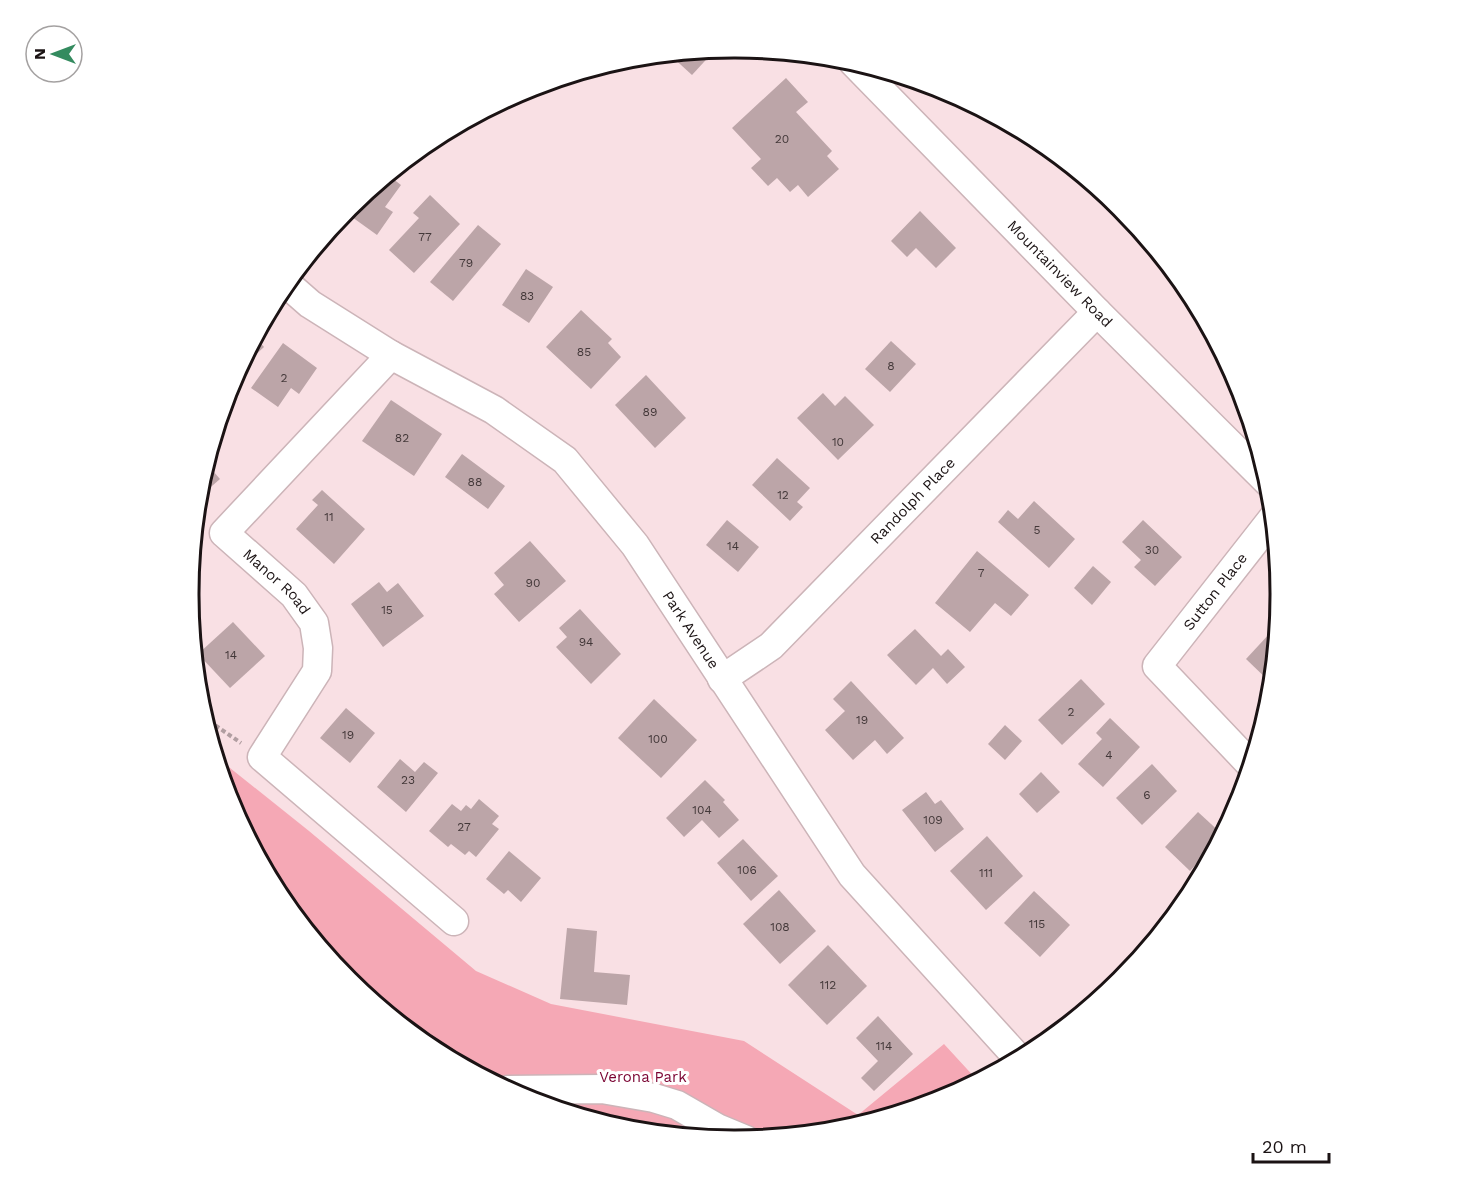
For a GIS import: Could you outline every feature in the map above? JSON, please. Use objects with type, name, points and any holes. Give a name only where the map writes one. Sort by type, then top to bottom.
[{"type":"street","name":"Mountainview Road","points":[[866,75],[1097,312],[1255,469]]},
{"type":"street","name":"Park Avenue","points":[[294,290],[310,304],[391,355],[494,410],[564,460],[635,545],[852,874],[1013,1052]]},
{"type":"street","name":"Randolph Place","points":[[722,679],[771,646],[1097,312]]},
{"type":"street","name":"Manor Road","points":[[262,758],[317,670],[318,648],[314,623],[294,595],[224,533],[391,355]]},
{"type":"street","name":"Sutton Place","points":[[1245,758],[1157,666],[1266,528]]},
{"type":"street","points":[[262,758],[454,921]]},
{"type":"street","points":[[529,1090],[602,1089],[654,1098],[677,1105],[721,1130]]},
{"type":"path","points":[[215,726],[262,758]]},
{"type":"green space","name":"Verona Park","points":[[226,765],[476,971],[551,1004],[744,1041],[858,1115],[944,1044],[972,1075],[907,1102],[873,1112],[839,1120],[804,1126],[734,1130],[665,1126],[596,1112],[529,1090],[466,1059],[437,1040],[408,1020],[355,974],[309,921],[270,862],[239,800]]},
{"type":"building","points":[[706,60],[692,75],[678,62]]},
{"type":"building","points":[[786,78],[808,102],[796,112],[832,151],[827,156],[839,169],[808,197],[798,185],[790,192],[777,178],[768,186],[751,168],[761,159],[732,128]]},
{"type":"building","points":[[395,180],[401,185],[385,207],[393,212],[377,235],[353,218]]},
{"type":"building","points":[[430,195],[460,224],[414,273],[389,250],[419,218],[413,213]]},
{"type":"building","points":[[920,211],[956,248],[936,268],[916,248],[907,257],[891,241]]},
{"type":"building","points":[[478,225],[501,244],[453,301],[430,282]]},
{"type":"building","points":[[526,269],[553,287],[529,323],[502,305]]},
{"type":"building","points":[[581,310],[612,339],[608,343],[621,357],[591,389],[546,347]]},
{"type":"building","points":[[891,341],[916,364],[890,392],[865,369]]},
{"type":"building","points":[[283,343],[317,368],[299,394],[291,388],[278,407],[251,388]]},
{"type":"building","points":[[261,344],[264,347],[255,356]]},
{"type":"building","points":[[646,375],[686,418],[655,448],[615,405]]},
{"type":"building","points":[[823,393],[835,406],[845,396],[874,425],[838,460],[797,418]]},
{"type":"building","points":[[391,400],[442,434],[414,476],[362,441]]},
{"type":"building","points":[[462,454],[505,486],[488,509],[445,477]]},
{"type":"building","points":[[777,458],[810,488],[797,502],[803,507],[790,521],[752,485]]},
{"type":"building","points":[[213,471],[220,479],[209,488]]},
{"type":"building","points":[[322,490],[365,529],[334,564],[296,529],[318,505],[312,500]]},
{"type":"building","points":[[1034,501],[1075,539],[1049,568],[998,522],[1008,510],[1018,519]]},
{"type":"building","points":[[727,520],[759,547],[738,572],[706,545]]},
{"type":"building","points":[[1143,520],[1182,557],[1155,586],[1134,567],[1141,560],[1122,542]]},
{"type":"building","points":[[530,541],[566,581],[519,622],[494,594],[504,585],[494,573]]},
{"type":"building","points":[[977,551],[1029,595],[1011,616],[995,603],[970,632],[935,603]]},
{"type":"building","points":[[1093,566],[1111,582],[1092,605],[1074,588]]},
{"type":"building","points":[[379,582],[387,592],[398,583],[424,616],[383,647],[351,604]]},
{"type":"building","points":[[580,609],[621,654],[591,684],[556,647],[567,637],[559,628]]},
{"type":"building","points":[[233,622],[265,656],[230,688],[203,659],[202,651]]},
{"type":"building","points":[[915,629],[941,656],[948,649],[965,667],[947,684],[933,668],[916,685],[887,655]]},
{"type":"building","points":[[1269,635],[1264,676],[1246,659]]},
{"type":"building","points":[[1081,679],[1105,704],[1062,745],[1038,720]]},
{"type":"building","points":[[851,681],[904,738],[887,754],[875,740],[853,760],[825,730],[845,711],[833,699]]},
{"type":"building","points":[[654,699],[697,740],[661,778],[618,738]]},
{"type":"building","points":[[346,708],[375,733],[350,763],[320,738]]},
{"type":"building","points":[[1110,718],[1140,747],[1103,787],[1078,764],[1102,739],[1096,733]]},
{"type":"building","points":[[1005,725],[1022,741],[1005,760],[988,744]]},
{"type":"building","points":[[400,759],[415,772],[424,762],[438,773],[406,812],[377,787]]},
{"type":"building","points":[[1152,764],[1177,791],[1142,825],[1116,798]]},
{"type":"building","points":[[1041,772],[1060,792],[1037,813],[1019,794]]},
{"type":"building","points":[[705,780],[725,800],[723,802],[739,820],[719,838],[702,820],[684,837],[666,818]]},
{"type":"building","points":[[926,792],[935,804],[941,800],[964,829],[935,852],[902,810]]},
{"type":"building","points":[[479,799],[499,816],[492,824],[499,829],[476,857],[469,851],[465,855],[451,844],[448,847],[429,831],[452,804],[461,811],[466,805],[471,809]]},
{"type":"building","points":[[1198,812],[1216,829],[1201,859],[1190,871],[1165,847]]},
{"type":"building","points":[[987,836],[1023,876],[986,910],[950,871]]},
{"type":"building","points":[[743,839],[778,876],[751,901],[717,863]]},
{"type":"building","points":[[509,851],[541,878],[521,902],[508,890],[504,894],[486,879]]},
{"type":"building","points":[[779,890],[816,931],[780,964],[743,924]]},
{"type":"building","points":[[1034,891],[1070,925],[1040,957],[1004,923]]},
{"type":"building","points":[[567,928],[597,931],[594,972],[630,975],[627,1005],[560,999]]},
{"type":"building","points":[[828,945],[867,986],[827,1025],[788,985]]},
{"type":"building","points":[[878,1016],[913,1054],[874,1091],[861,1078],[878,1061],[856,1038]]}]
